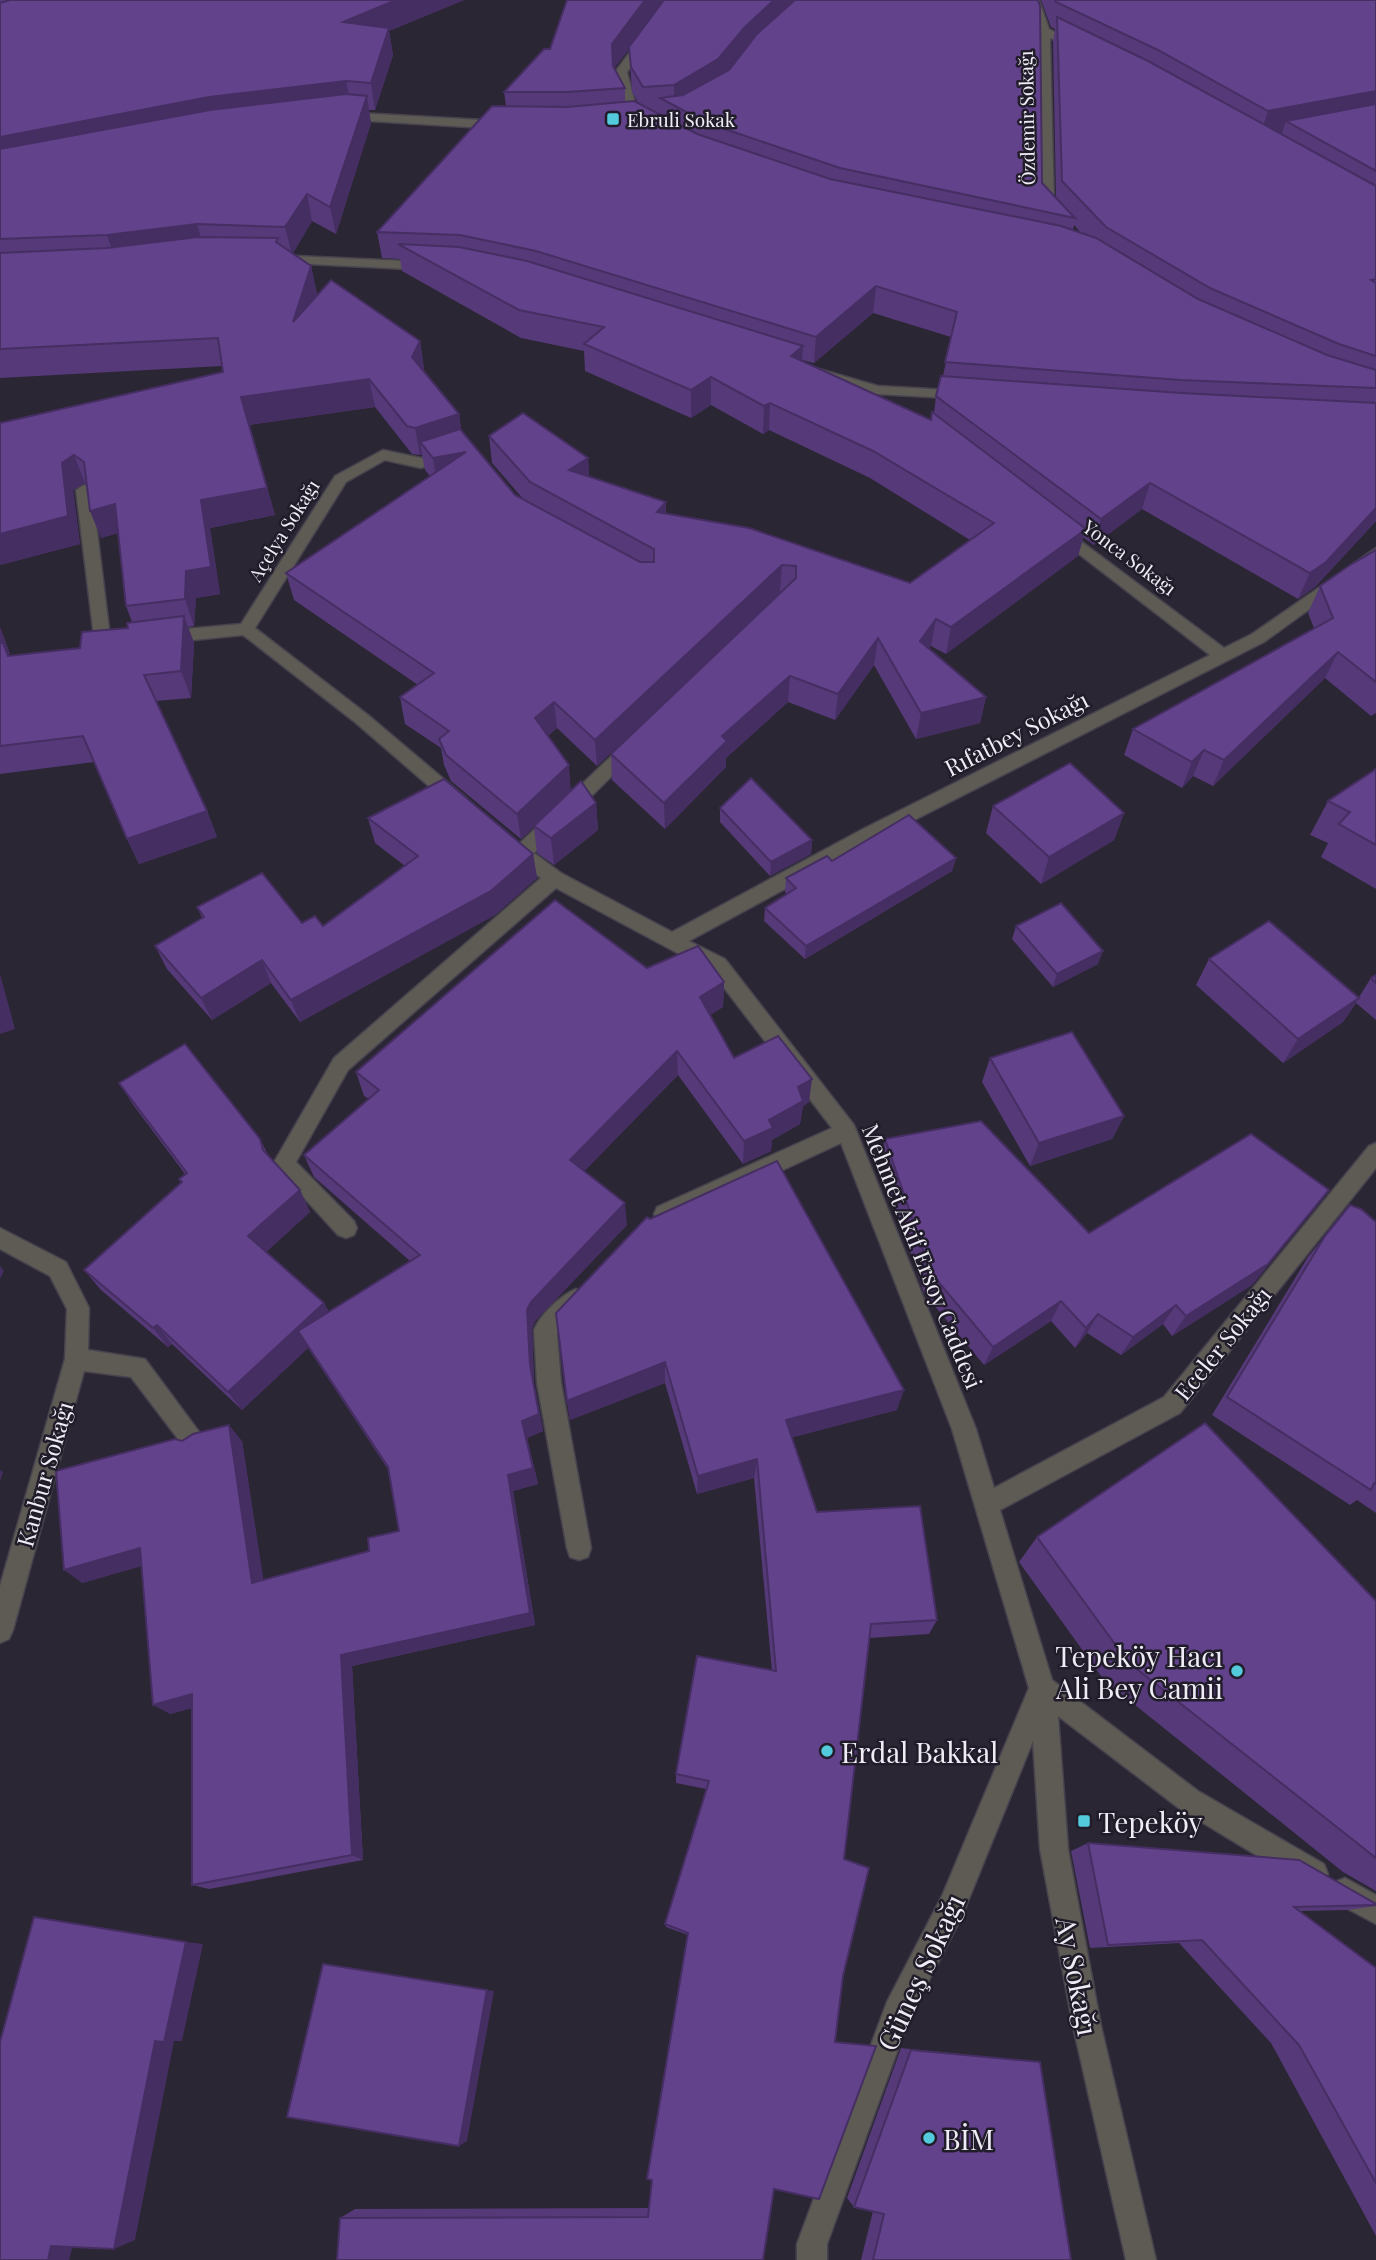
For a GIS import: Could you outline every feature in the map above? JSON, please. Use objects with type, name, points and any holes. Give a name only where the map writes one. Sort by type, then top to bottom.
[{"type":"street","points":[[660,131],[639,120],[622,93],[621,72],[674,0]]},
{"type":"street","name":"Özdemir Sokağı","points":[[1033,0],[1044,31],[1047,209],[1066,229]]},
{"type":"street","points":[[1044,31],[1090,53]]},
{"type":"street","points":[[324,118],[351,115],[513,125]]},
{"type":"street","points":[[256,259],[437,267]]},
{"type":"street","points":[[801,368],[877,390],[980,396]]},
{"type":"street","points":[[877,390],[899,407]]},
{"type":"street","name":"Açelya Sokağı","points":[[246,629],[340,479],[383,455],[421,463],[468,448]]},
{"type":"street","points":[[84,490],[103,645]]},
{"type":"street","name":"Yonca Sokağı","points":[[1050,523],[1223,656]]},
{"type":"street","name":"Rıfatbey Sokağı","points":[[670,942],[870,834],[1258,638],[1376,553]]},
{"type":"street","points":[[78,650],[246,629],[362,719],[479,818]]},
{"type":"street","points":[[521,854],[639,741]]},
{"type":"street","name":"Mehmet Akif Ersoy Caddesi","points":[[500,836],[554,878],[670,942],[718,965],[847,1130],[964,1429],[989,1503],[1042,1688]]},
{"type":"street","points":[[346,1228],[284,1164],[318,1109],[341,1064],[554,878]]},
{"type":"street","points":[[646,1224],[712,1190],[847,1130]]},
{"type":"street","name":"Eceler Sokağı","points":[[989,1503],[1172,1405],[1376,1152]]},
{"type":"street","name":"Kanbur Sokağı","points":[[0,1238],[58,1269],[78,1308],[76,1359],[0,1630]]},
{"type":"street","points":[[579,1548],[549,1383],[545,1331],[589,1286]]},
{"type":"street","points":[[76,1359],[137,1367],[196,1444]]},
{"type":"street","points":[[1042,1688],[1189,1800],[1376,1910]]},
{"type":"street","name":"Güneş Sokağı","points":[[811,2260],[812,2244],[897,2012],[952,1906],[1042,1688]]},
{"type":"street","name":"Ay Sokağı","points":[[1042,1688],[1054,1849],[1087,2026],[1141,2260]]},
{"type":"building","points":[[10,0],[396,0],[343,22],[389,28],[371,83],[346,81],[209,97],[0,137],[0,3]]},
{"type":"building","points":[[567,0],[645,0],[612,44],[613,66],[625,88],[504,92],[544,49],[550,49]]},
{"type":"building","points":[[664,0],[774,0],[745,27],[718,59],[674,85],[643,87],[631,67],[629,47]]},
{"type":"building","points":[[795,0],[1038,0],[1042,183],[1075,218],[840,168],[707,123],[660,98],[683,95],[729,70],[757,34]]},
{"type":"building","points":[[1055,0],[1376,0],[1376,91],[1268,111],[1158,50]]},
{"type":"building","points":[[1057,17],[1148,61],[1376,186],[1376,279],[1371,280],[1376,283],[1376,356],[1339,344],[1210,288],[1106,227],[1062,181]]},
{"type":"building","points":[[346,94],[367,96],[330,207],[307,194],[285,227],[197,224],[107,235],[0,239],[0,149],[210,110]]},
{"type":"building","points":[[634,101],[697,134],[830,179],[1061,226],[1096,238],[1198,299],[1327,355],[1376,370],[1376,388],[1181,380],[945,362],[957,312],[876,286],[816,337],[536,251],[460,235],[377,232],[492,106],[567,107]]},
{"type":"building","points":[[1376,104],[1376,171],[1286,121]]},
{"type":"building","points":[[198,237],[278,238],[276,242],[311,266],[293,322],[331,280],[420,341],[412,357],[459,414],[415,428],[407,426],[369,379],[241,397],[267,488],[201,500],[211,567],[186,571],[185,599],[126,606],[115,504],[90,511],[84,462],[74,455],[62,463],[68,516],[0,534],[0,423],[223,372],[218,338],[0,349],[0,253],[107,248]]},
{"type":"building","points":[[398,244],[459,247],[527,261],[803,346],[791,356],[931,420],[932,412],[1086,529],[951,627],[936,619],[920,641],[986,697],[921,713],[878,638],[838,694],[790,676],[722,736],[727,741],[664,803],[611,754],[796,578],[796,566],[782,565],[595,740],[554,702],[535,718],[569,765],[517,814],[446,755],[439,739],[449,731],[400,697],[434,673],[286,573],[466,452],[433,458],[420,442],[460,429],[515,495],[640,562],[654,562],[654,549],[530,482],[489,436],[523,413],[588,458],[569,470],[666,502],[657,512],[749,528],[910,583],[994,523],[873,451],[770,403],[764,406],[711,377],[691,390],[584,344],[604,327],[519,310]]},
{"type":"building","points":[[941,376],[1376,403],[1376,508],[1326,562],[1310,573],[1150,483],[1101,519],[936,396]]},
{"type":"building","points":[[1376,550],[1376,682],[1338,652],[1224,760],[1204,750],[1192,762],[1133,729],[1333,618],[1320,586]]},
{"type":"building","points":[[184,616],[181,671],[144,675],[207,811],[127,839],[83,736],[0,746],[0,643],[3,643],[8,656],[80,648],[82,632],[128,628],[127,623]]},
{"type":"building","points":[[1070,763],[1124,813],[1049,857],[993,806]]},
{"type":"building","points":[[1376,769],[1376,845],[1339,824],[1350,812],[1328,801]]},
{"type":"building","points":[[751,778],[812,840],[771,862],[720,808]]},
{"type":"building","points":[[444,779],[533,854],[491,891],[291,1000],[262,960],[201,998],[155,946],[204,917],[197,907],[262,873],[302,923],[315,916],[323,926],[418,856],[368,818]]},
{"type":"building","points":[[581,781],[596,803],[551,838],[534,826]]},
{"type":"building","points":[[909,815],[956,858],[806,946],[765,908],[796,888],[786,878],[827,856],[832,861]]},
{"type":"building","points":[[555,900],[647,968],[698,946],[724,982],[700,997],[734,1058],[778,1036],[812,1079],[798,1087],[803,1101],[769,1120],[773,1128],[744,1141],[677,1051],[570,1160],[625,1203],[531,1302],[527,1310],[530,1365],[539,1414],[522,1421],[533,1468],[508,1475],[530,1613],[341,1655],[352,1855],[192,1885],[192,1694],[153,1705],[140,1548],[64,1570],[56,1471],[175,1439],[182,1441],[193,1434],[229,1425],[252,1583],[369,1551],[368,1538],[399,1531],[388,1467],[298,1331],[420,1255],[304,1155],[379,1090],[356,1072]]},
{"type":"building","points":[[1061,903],[1103,951],[1057,974],[1016,926]]},
{"type":"building","points":[[1269,921],[1359,998],[1298,1039],[1209,959]]},
{"type":"building","points":[[1072,1032],[1124,1116],[1039,1143],[990,1058]]},
{"type":"building","points":[[185,1044],[260,1139],[263,1150],[300,1190],[248,1236],[324,1303],[228,1392],[157,1325],[153,1328],[84,1270],[182,1182],[179,1179],[187,1173],[119,1083]]},
{"type":"building","points":[[981,1121],[1089,1233],[1251,1134],[1329,1190],[1268,1264],[1186,1316],[1176,1305],[1133,1337],[1098,1314],[1086,1328],[1061,1301],[993,1347],[931,1273],[885,1139]]},
{"type":"building","points":[[777,1161],[904,1390],[786,1420],[817,1512],[920,1506],[937,1620],[871,1624],[844,1859],[869,1868],[843,1976],[835,2042],[876,2046],[819,2199],[774,2189],[763,2260],[337,2260],[340,2218],[648,2217],[652,2180],[647,2179],[688,1933],[665,1924],[709,1781],[676,1774],[697,1656],[776,1671],[757,1459],[698,1476],[665,1362],[567,1401],[556,1313],[647,1217],[650,1219]]},
{"type":"building","points":[[1350,1205],[1361,1209],[1376,1222],[1376,1484],[1374,1483],[1371,1490],[1227,1397],[1325,1236]]},
{"type":"building","name":"Tepeköy Hacı Ali Bey Camii","points":[[1205,1423],[1376,1601],[1376,1858],[1128,1662],[1037,1537]]},
{"type":"building","points":[[1088,1843],[1299,1860],[1376,1904],[1294,1907],[1376,1968],[1376,2183],[1299,2045],[1202,1940],[1108,1945]]},
{"type":"building","points":[[34,1917],[186,1942],[164,2042],[155,2041],[114,2249],[51,2246],[48,2260],[0,2260],[0,2042]]},
{"type":"building","points":[[323,1964],[487,1990],[459,2146],[287,2117]]},
{"type":"building","points":[[911,2050],[1040,2062],[1071,2260],[873,2260],[884,2214],[854,2207]]},
{"type":"place","name":"Ebruli Sokak","points":[[613,119]]},
{"type":"place","name":"Tepeköy Hacı Ali Bey Camii","points":[[1237,1671]]},
{"type":"place","name":"Erdal Bakkal","points":[[827,1751]]},
{"type":"place","name":"Tepeköy","points":[[1084,1821]]},
{"type":"place","name":"BİM","points":[[929,2138]]}]
